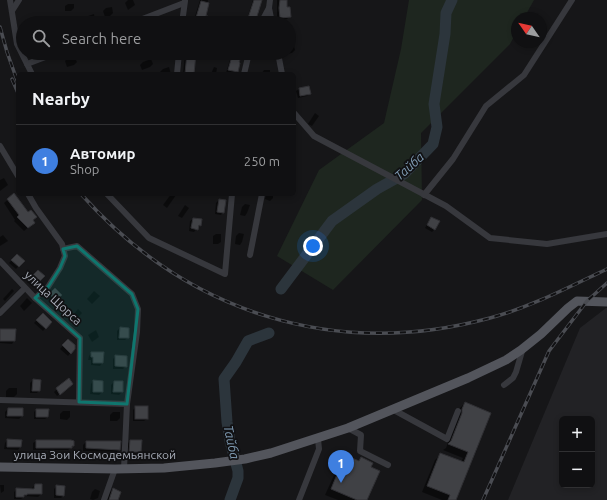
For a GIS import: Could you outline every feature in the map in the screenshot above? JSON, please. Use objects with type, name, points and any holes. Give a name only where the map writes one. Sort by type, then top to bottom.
[{"type":"main road","name":"улица Зои Космодемьянской","points":[[0,467],[119,469],[164,468],[245,459],[271,453],[348,428],[468,378],[506,360],[541,334],[568,308],[578,301],[607,302]]},
{"type":"street","points":[[10,0],[16,37]]},
{"type":"street","points":[[12,11],[19,0]]},
{"type":"street","points":[[270,0],[269,8],[271,16]]},
{"type":"street","points":[[424,195],[453,159],[486,106],[524,75],[572,0]]},
{"type":"street","points":[[149,16],[184,1],[183,16]]},
{"type":"street","points":[[265,16],[269,8]]},
{"type":"street","points":[[25,60],[31,72]]},
{"type":"street","points":[[27,64],[38,60]]},
{"type":"street","points":[[177,72],[178,60]]},
{"type":"street","points":[[244,72],[247,60]]},
{"type":"street","points":[[279,60],[282,72]]},
{"type":"street","points":[[296,115],[314,136],[446,206],[490,238],[547,244],[607,234]]},
{"type":"street","points":[[0,146],[16,173]]},
{"type":"street","points":[[29,196],[62,244],[65,256],[60,268],[48,287],[35,298]]},
{"type":"street","points":[[109,196],[149,238],[225,274],[232,196]]},
{"type":"street","points":[[250,255],[262,196]]},
{"type":"street","points":[[63,249],[77,246],[132,294],[138,309],[137,332],[119,469],[104,500]]},
{"type":"street","name":"улица Щорса","points":[[0,261],[35,298],[80,338],[79,402]]},
{"type":"street","points":[[0,313],[25,288]]},
{"type":"street","points":[[504,385],[513,378],[523,348]]},
{"type":"street","points":[[0,400],[127,404]]},
{"type":"street","points":[[392,409],[447,438],[458,411]]},
{"type":"street","points":[[348,428],[361,435],[360,451],[388,464]]},
{"type":"street","points":[[299,500],[319,449],[318,439]]},
{"type":"highlighted area","points":[[77,246],[132,294],[138,309],[127,404],[79,402],[80,338],[35,298],[48,287],[60,268],[65,256],[63,249]]},
{"type":"shaded area","points":[[409,0],[534,0],[527,12],[511,12],[510,44],[421,133],[422,200],[333,290],[277,256],[319,170],[384,123],[401,49]]},
{"type":"shaded area","points":[[607,308],[607,500],[508,500],[580,328]]},
{"type":"building","points":[[254,0],[262,0],[257,16],[249,16]]},
{"type":"building","points":[[280,0],[287,0],[287,7],[290,7],[291,16],[280,16]]},
{"type":"building","points":[[201,1],[209,3],[206,16],[196,16]]},
{"type":"building","points":[[186,60],[195,60],[194,72],[185,72]]},
{"type":"building","points":[[231,60],[240,60],[238,72],[228,70]]},
{"type":"building","points":[[309,86],[311,94],[300,96],[299,88]]},
{"type":"building","points":[[14,193],[28,212],[31,210],[37,217],[33,220],[35,223],[28,228],[17,217],[19,215],[7,199]]},
{"type":"building","points":[[219,199],[226,200],[224,213],[217,212]]},
{"type":"building","points":[[431,217],[440,221],[435,230],[427,225]]},
{"type":"building","points":[[193,218],[202,219],[201,226],[199,225],[198,230],[191,228]]},
{"type":"building","points":[[17,254],[25,261],[19,267],[11,260]]},
{"type":"building","points":[[38,270],[45,276],[36,285],[29,279]]},
{"type":"building","points":[[55,288],[62,295],[56,301],[49,294]]},
{"type":"building","points":[[43,313],[52,322],[46,329],[36,320]]},
{"type":"building","points":[[120,327],[129,328],[129,338],[119,338]]},
{"type":"building","points":[[0,329],[16,329],[15,341],[0,341]]},
{"type":"building","points":[[68,339],[75,345],[75,349],[71,354],[62,345]]},
{"type":"building","points":[[91,352],[104,352],[103,363],[93,363]]},
{"type":"building","points":[[115,355],[127,356],[127,367],[115,366]]},
{"type":"building","points":[[69,378],[73,384],[60,395],[56,388]]},
{"type":"building","points":[[33,379],[41,380],[40,391],[32,391]]},
{"type":"building","points":[[93,380],[103,381],[103,392],[93,392]]},
{"type":"building","points":[[114,381],[123,381],[123,392],[113,392]]},
{"type":"building","points":[[465,402],[491,413],[456,500],[448,500],[450,495],[427,486],[440,453],[464,462],[468,452],[448,444],[451,441]]},
{"type":"building","points":[[135,406],[148,406],[148,419],[135,419]]},
{"type":"building","points":[[8,408],[23,408],[23,416],[7,416]]},
{"type":"building","points":[[36,409],[49,409],[48,417],[36,417]]},
{"type":"building","points":[[7,439],[22,440],[21,447],[7,447]]},
{"type":"building","points":[[36,440],[71,440],[74,441],[74,446],[72,446],[72,448],[36,448]]},
{"type":"building","points":[[130,440],[142,440],[141,452],[129,452]]},
{"type":"building","points":[[86,441],[121,441],[120,450],[86,448]]},
{"type":"building","points":[[345,455],[359,461],[361,457],[373,463],[371,467],[380,471],[367,500],[357,500],[331,489]]},
{"type":"building","points":[[35,484],[42,484],[42,494],[27,494],[24,495],[24,497],[16,497],[16,488],[34,489]]},
{"type":"building","points":[[56,485],[65,486],[64,496],[56,495]]},
{"type":"building","points":[[113,488],[121,492],[118,500],[109,500]]},
{"type":"waterway","name":"Тайба","points":[[281,289],[332,221],[377,189],[404,174],[433,144],[437,127],[434,104],[445,34],[446,13],[452,0]]},
{"type":"waterway","name":"Тайба","points":[[230,500],[238,478],[238,471],[230,441],[227,422],[224,379],[248,341],[269,333]]},
{"type":"railway","points":[[0,27],[16,77]]},
{"type":"railway","points":[[12,79],[16,88]]},
{"type":"railway","points":[[83,196],[123,235],[168,269],[216,297],[267,316],[320,329],[376,333],[432,330],[490,318],[520,308],[564,290],[607,269]]},
{"type":"railway","points":[[483,500],[549,351],[587,301],[607,283]]},
{"type":"place","name":"Автомир","points":[[341,483]]}]
